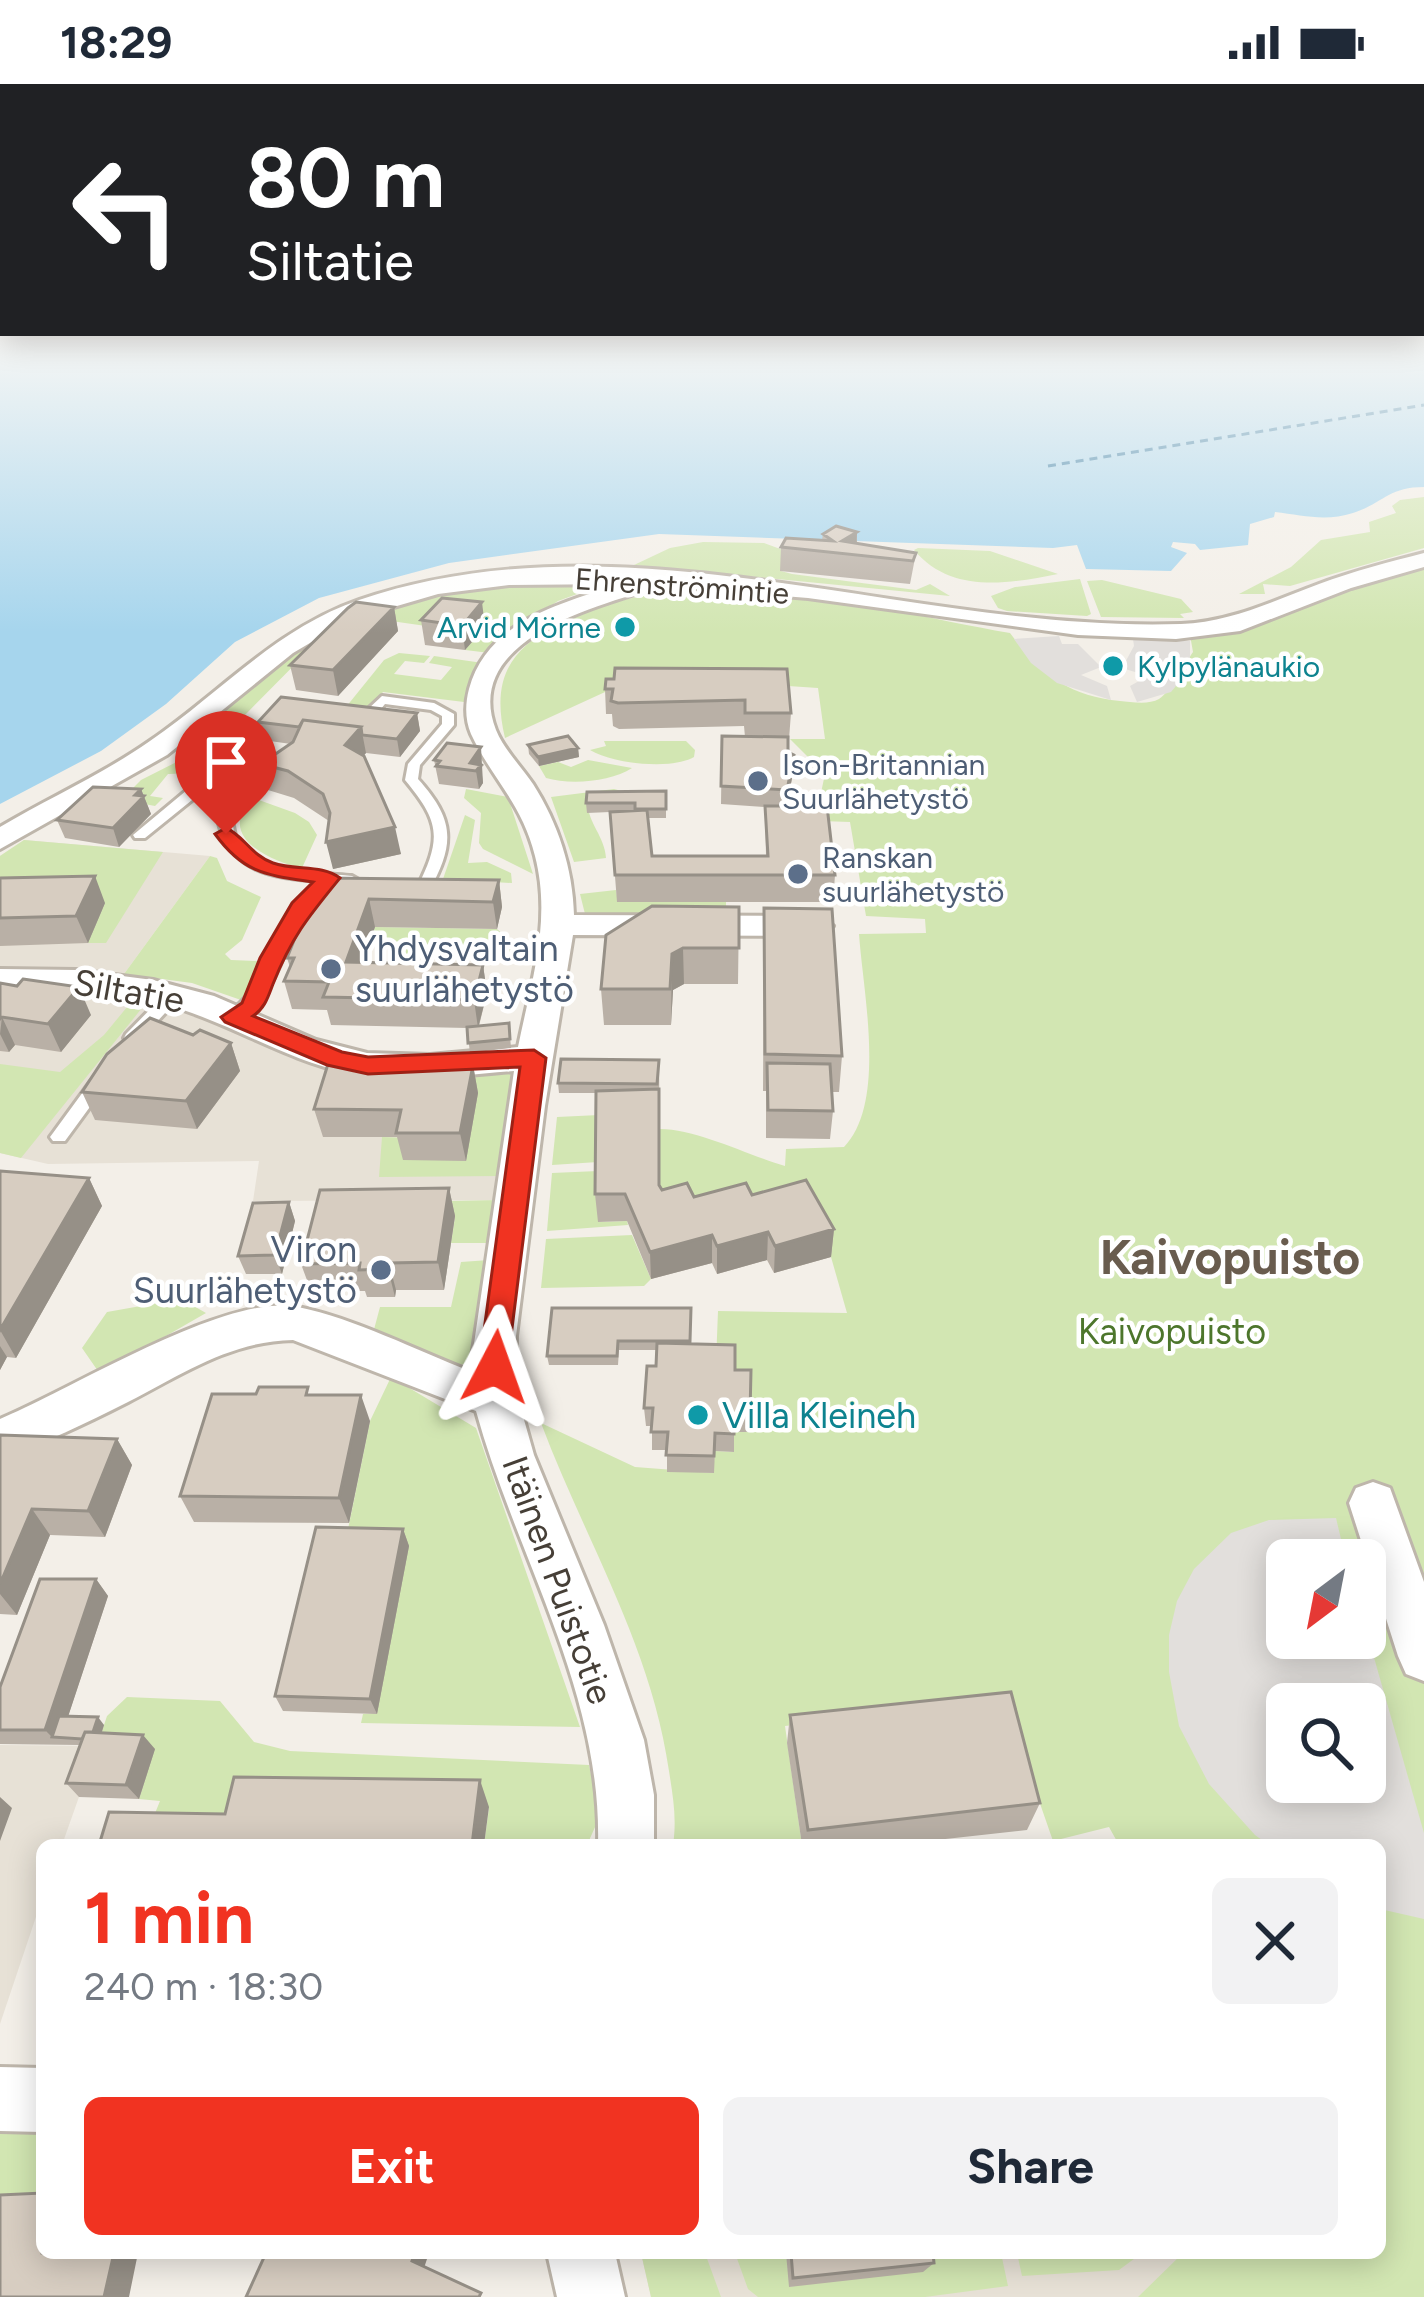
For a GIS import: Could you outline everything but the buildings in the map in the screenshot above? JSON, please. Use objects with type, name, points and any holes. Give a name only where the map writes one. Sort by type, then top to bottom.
[{"type":"street","name":"Ehrenströmintie","points":[[0,840],[155,750],[284,645],[336,616],[400,595],[478,582],[654,580],[914,607],[1017,624],[1202,630],[1246,621],[1331,587],[1424,560]]},
{"type":"street","name":"Itäinen Puistotie","points":[[627,1839],[630,1816],[625,1778],[602,1694],[494,1399],[495,1335],[534,1058],[559,925],[552,862],[522,788],[483,739],[480,696],[495,658],[520,635],[568,610],[654,580]]},
{"type":"street","points":[[559,925],[832,926]]},
{"type":"street","name":"Siltatie","points":[[0,979],[59,978],[174,994],[313,1050],[368,1066],[534,1058]]},
{"type":"street","points":[[0,1439],[59,1416],[227,1331],[264,1321],[295,1322],[494,1399]]},
{"type":"street","points":[[1373,1502],[1424,1656]]},
{"type":"street","points":[[0,2099],[36,2100]]},
{"type":"street","points":[[582,2259],[591,2297]]},
{"type":"lane","points":[[371,713],[382,700],[434,707],[448,714],[448,725],[414,764],[411,781],[431,800],[443,826],[442,854],[417,888],[447,891]]},
{"type":"lane","points":[[140,835],[192,793],[208,768],[241,758],[255,763],[256,772],[225,820],[230,844],[268,869],[374,883]]},
{"type":"lane","points":[[233,1017],[252,1007],[272,958],[303,903],[330,878]]},
{"type":"lane","points":[[59,1137],[141,1025],[174,994]]},
{"type":"shaded area","points":[[1059,636],[1062,644],[1078,644],[1101,667],[1081,675],[1107,686],[1111,700],[1057,683],[1031,663],[1014,639]]},
{"type":"shaded area","points":[[1133,639],[1190,641],[1190,669],[1171,692],[1137,702],[1130,686],[1148,676],[1122,668]]},
{"type":"shaded area","points":[[24,840],[210,856],[124,974],[73,967],[0,968],[0,856]]},
{"type":"shaded area","points":[[0,987],[45,988],[159,1005],[194,1014],[307,1060],[514,1067],[499,1200],[253,1201],[259,1161],[48,1164],[0,1153]]},
{"type":"shaded area","points":[[1336,1518],[1341,1539],[1266,1539],[1266,1659],[1374,1659],[1381,1683],[1266,1683],[1266,1803],[1386,1803],[1386,1700],[1424,1833],[1424,1919],[1386,1910],[1386,1839],[1261,1839],[1209,1784],[1179,1726],[1169,1672],[1169,1635],[1177,1601],[1194,1569],[1231,1533],[1269,1520]]},
{"type":"shaded area","points":[[0,1745],[97,1746],[64,1839],[36,1839],[36,1917],[0,2024]]},
{"type":"shaded area","points":[[642,2259],[1223,2259],[1228,2297],[651,2297]]},
{"type":"green space","points":[[1424,497],[1424,548],[1290,586],[1263,584],[1265,594],[1239,594],[1291,567],[1321,540],[1370,532],[1369,522],[1396,513],[1392,506],[1400,500]]},
{"type":"green space","points":[[703,542],[764,543],[783,550],[781,571],[792,574],[916,590],[930,584],[950,596],[634,565],[670,548]]},
{"type":"green space","points":[[914,550],[990,551],[1058,574],[1020,581],[963,580],[929,564]]},
{"type":"green space","name":"Kaivopuisto","points":[[1424,565],[1424,2297],[1138,2297],[1177,2259],[1386,2259],[1386,1839],[1116,1839],[1109,1827],[1052,1839],[1004,1700],[785,1726],[801,1839],[673,1839],[670,1781],[648,1680],[541,1423],[635,1467],[713,1473],[715,1451],[734,1452],[734,1432],[716,1362],[718,1311],[847,1313],[831,1257],[804,1208],[660,1213],[660,1129],[706,1138],[785,1166],[786,1149],[844,1147],[857,1127],[869,1075],[859,934],[926,933],[925,919],[866,916],[850,822],[821,821],[819,802],[825,774],[790,739],[825,739],[818,688],[640,676],[505,738],[502,685],[515,658],[557,625],[610,604],[666,592],[781,593],[1010,633],[1045,671],[1071,688],[1102,698],[1150,702],[1169,690],[1193,652],[1190,635],[1248,625]]},
{"type":"green space","points":[[1080,579],[1091,614],[1087,616],[1007,611],[998,608],[991,596],[1015,587]]},
{"type":"green space","points":[[1102,580],[1181,599],[1193,612],[1180,614],[1184,618],[1101,617],[1087,581]]},
{"type":"green space","points":[[535,583],[599,586],[558,601],[490,653],[465,650],[483,627],[446,622],[440,628],[363,617],[333,626],[242,718],[194,737],[285,654],[313,635],[342,621],[436,594]]},
{"type":"green space","points":[[399,653],[430,656],[424,663],[405,661],[394,674],[441,680],[452,667],[429,663],[434,656],[483,663],[464,702],[383,692],[364,714],[342,712],[384,660]]},
{"type":"green space","points":[[222,739],[233,741],[242,752],[168,774],[150,796],[163,798],[155,806],[134,802],[130,791],[141,780]]},
{"type":"green space","points":[[604,741],[686,741],[695,750],[694,757],[684,761],[642,764],[590,750],[606,746]]},
{"type":"green space","points":[[588,760],[632,768],[602,779],[567,781],[546,778],[539,766],[558,762],[571,767]]},
{"type":"green space","points":[[466,789],[508,797],[533,874],[483,849],[479,843],[481,813],[464,798]]},
{"type":"green space","points":[[614,789],[637,795],[588,801],[606,858],[574,862],[551,797]]},
{"type":"green space","points":[[253,798],[309,822],[317,835],[302,868],[263,853],[243,835],[243,812]]},
{"type":"green space","points":[[465,815],[475,820],[468,863],[487,862],[511,873],[512,883],[443,879]]},
{"type":"green space","points":[[24,840],[163,852],[106,943],[88,943],[0,906],[0,856]]},
{"type":"green space","points":[[210,856],[217,858],[227,881],[261,897],[242,940],[225,954],[231,960],[258,961],[247,997],[241,1000],[192,983],[124,974]]},
{"type":"green space","points":[[616,890],[618,902],[726,901],[726,915],[585,914],[580,894]]},
{"type":"green space","points":[[375,927],[497,929],[514,944],[512,957],[405,955],[406,942],[369,942]]},
{"type":"green space","points":[[132,1001],[146,1003],[21,1158],[0,1153],[0,1064],[60,1072],[104,1035]]},
{"type":"green space","points":[[514,1067],[502,1176],[379,1177],[382,1137],[408,1138],[466,1161],[335,1069]]},
{"type":"green space","points":[[599,1115],[598,1162],[552,1165],[557,1117]]},
{"type":"green space","points":[[598,1171],[598,1222],[627,1221],[628,1225],[547,1231],[552,1173]]},
{"type":"green space","points":[[499,1200],[492,1243],[451,1243],[455,1217],[343,1203]]},
{"type":"green space","points":[[632,1235],[651,1279],[644,1286],[541,1288],[546,1239]]},
{"type":"green space","points":[[489,1260],[477,1355],[457,1368],[372,1337],[380,1307],[451,1307],[461,1262]]},
{"type":"green space","points":[[185,1301],[206,1313],[100,1374],[82,1348],[107,1312]]},
{"type":"green space","points":[[391,1377],[476,1428],[580,1727],[361,1723],[363,1714],[377,1713],[345,1544],[370,1421]]},
{"type":"green space","points":[[127,1697],[220,1701],[254,1742],[290,1751],[589,1765],[600,1816],[590,1839],[485,1839],[489,1808],[223,1824],[151,1823],[160,1801],[139,1799],[154,1749],[97,1746],[107,1716]]},
{"type":"green space","points":[[36,2124],[36,2203],[0,2205],[0,2125]]},
{"type":"green space","points":[[642,2259],[707,2259],[721,2297],[651,2297]]},
{"type":"green space","points":[[737,2259],[787,2259],[790,2287],[897,2259],[1002,2259],[1008,2286],[925,2297],[758,2297],[748,2289]]},
{"type":"green space","points":[[1018,2259],[1134,2259],[1119,2270],[1022,2276]]},
{"type":"water","points":[[0,426],[1424,426],[1424,487],[1393,493],[1343,516],[1275,512],[1274,517],[1250,524],[1248,545],[1200,550],[1195,544],[1173,542],[1171,547],[1187,553],[1171,571],[1086,569],[1077,545],[1053,548],[659,534],[449,563],[319,598],[235,642],[166,704],[101,751],[0,804]]},
{"type":"ferry route","points":[[1048,466],[1293,426]]},
{"type":"place","name":"Arvid Mörne","points":[[625,627]]},
{"type":"place","name":"Kylpylänaukio","points":[[1113,666]]},
{"type":"place","name":"Ison-Britannian Suurlähetystö","points":[[758,781]]},
{"type":"place","name":"Ranskan suurlähetystö","points":[[798,874]]},
{"type":"place","name":"Yhdysvaltain suurlähetystö","points":[[331,969]]},
{"type":"place","name":"Viron Suurlähetystö","points":[[381,1270]]},
{"type":"place","name":"Villa Kleineh","points":[[698,1415]]},
{"type":"district","name":"Kaivopuisto","points":[[1230,1257]]},
{"type":"route","points":[[226,834],[240,854],[268,869],[330,878],[303,903],[272,958],[252,1007],[233,1017],[336,1059],[368,1066],[534,1058],[495,1335],[495,1367]]}]
